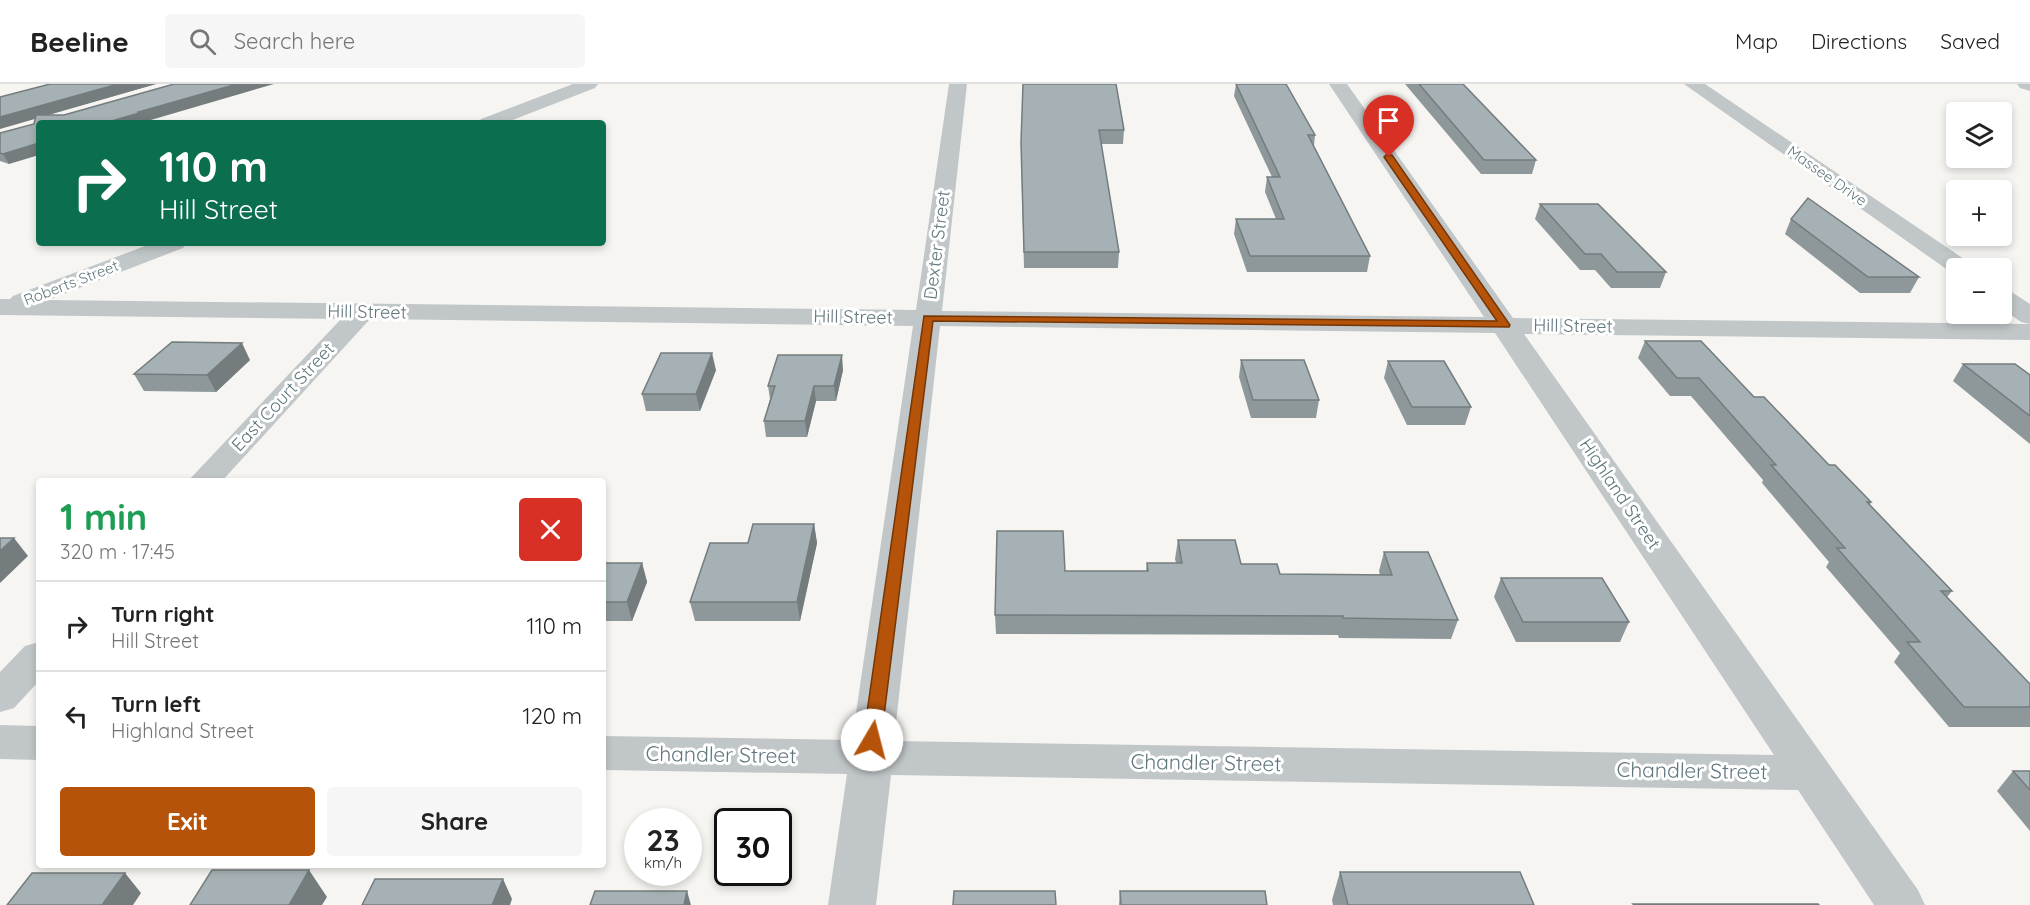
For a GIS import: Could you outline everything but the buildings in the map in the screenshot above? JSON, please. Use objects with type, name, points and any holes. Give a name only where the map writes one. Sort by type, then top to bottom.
[{"type":"street","points":[[496,120],[589,84]]},
{"type":"street","name":"Dexter Street","points":[[852,905],[958,84]]},
{"type":"street","name":"Highland Street","points":[[1338,84],[1901,905]]},
{"type":"street","name":"Massee Drive","points":[[1693,84],[1946,258]]},
{"type":"street","name":"Roberts Street","points":[[2,308],[167,246]]},
{"type":"street","points":[[2012,304],[2030,316]]},
{"type":"street","name":"Hill Street","points":[[2,308],[2030,332]]},
{"type":"street","name":"East Court Street","points":[[207,478],[362,312]]},
{"type":"street","points":[[0,697],[36,659]]},
{"type":"street","points":[[0,742],[36,743]]},
{"type":"street","name":"Chandler Street","points":[[606,753],[1810,773]]},
{"type":"route","points":[[872,740],[928,318],[1505,325],[1389,157]]}]
